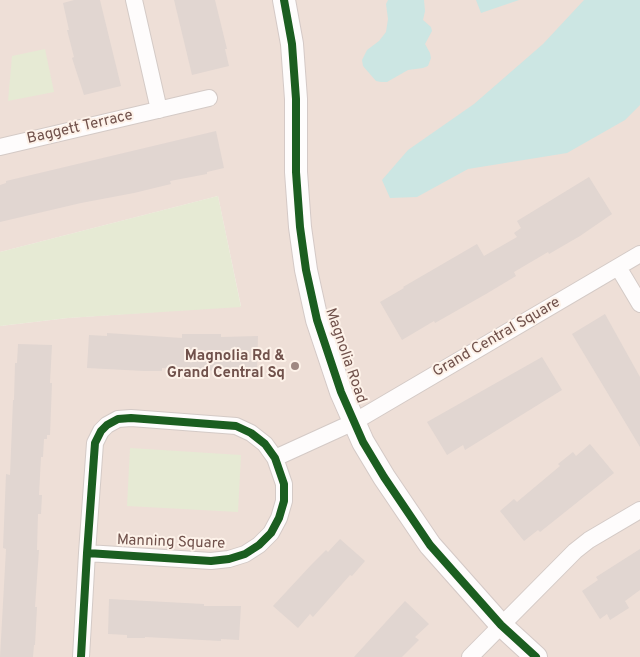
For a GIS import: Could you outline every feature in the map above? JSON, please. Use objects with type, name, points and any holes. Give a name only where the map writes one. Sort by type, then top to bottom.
[{"type":"street","points":[[134,0],[159,110]]},
{"type":"street","name":"Magnolia Road","points":[[284,0],[292,44],[296,99],[296,172],[300,227],[306,270],[317,320],[328,355],[363,442],[430,545],[501,625],[536,657]]},
{"type":"street","name":"Baggett Terrace","points":[[0,147],[209,98]]},
{"type":"street","name":"Grand Central Square","points":[[354,422],[640,254]]},
{"type":"street","points":[[618,267],[640,304]]},
{"type":"street","name":"Manning Square","points":[[81,657],[87,553],[95,443],[101,431],[118,419],[131,418],[236,426],[251,433],[265,444],[275,458],[284,484],[284,501],[279,518],[271,533],[259,545],[245,554],[229,560],[211,561],[87,553]]},
{"type":"street","points":[[275,458],[354,422]]},
{"type":"street","points":[[470,657],[575,551],[640,510]]},
{"type":"shaded area","points":[[0,0],[640,0],[640,657],[0,657],[0,326],[68,318],[241,306],[218,196],[0,252]]},
{"type":"green space","points":[[45,49],[54,92],[8,101],[12,56]]},
{"type":"green space","points":[[218,196],[241,307],[68,318],[0,326],[0,252]]},
{"type":"green space","points":[[130,448],[241,455],[238,512],[127,506]]},
{"type":"water","points":[[388,0],[424,0],[425,11],[423,20],[431,27],[432,31],[425,44],[431,58],[428,66],[408,70],[387,82],[381,82],[376,81],[363,66],[362,60],[367,50],[379,41],[386,32],[388,19],[386,4]]},
{"type":"water","points":[[476,0],[519,0],[481,13]]},
{"type":"water","points":[[584,0],[640,0],[640,105],[625,120],[567,153],[468,169],[417,197],[390,198],[382,180],[408,150],[474,104],[543,44]]},
{"type":"building","points":[[74,0],[100,0],[121,86],[84,95],[72,58],[74,57],[63,3]]},
{"type":"building","points":[[174,0],[215,0],[227,49],[225,49],[229,66],[192,75]]},
{"type":"building","points":[[216,131],[224,168],[207,172],[207,174],[170,181],[171,184],[134,193],[0,222],[0,185],[6,183],[6,181]]},
{"type":"building","points":[[589,177],[612,214],[580,236],[514,272],[516,276],[486,294],[402,340],[380,302],[477,244],[484,256],[517,237],[514,233],[521,228],[517,221]]},
{"type":"building","points":[[605,314],[640,377],[640,447],[572,334]]},
{"type":"building","points":[[107,333],[182,338],[182,334],[221,334],[221,337],[258,336],[257,370],[218,371],[162,368],[162,371],[144,371],[87,368],[89,335],[107,336]]},
{"type":"building","points":[[18,344],[52,345],[50,435],[47,435],[47,439],[44,439],[43,457],[41,457],[39,495],[42,495],[41,514],[38,514],[37,550],[39,550],[33,657],[0,657],[6,549],[3,548],[6,474],[10,475],[15,363],[17,363]]},
{"type":"building","points":[[542,357],[562,390],[465,450],[463,445],[447,455],[427,422]]},
{"type":"building","points":[[590,444],[614,473],[540,532],[538,530],[524,541],[500,511],[514,499],[517,502],[560,466],[558,464],[573,452],[576,456]]},
{"type":"building","points":[[340,539],[365,561],[313,617],[310,614],[298,628],[273,606],[326,550],[328,552]]},
{"type":"building","points":[[640,549],[640,590],[625,601],[629,608],[610,620],[607,614],[600,619],[582,591],[598,580],[596,577]]},
{"type":"building","points":[[109,599],[204,604],[204,606],[241,606],[239,640],[127,638],[127,635],[108,634]]},
{"type":"building","points":[[405,601],[429,624],[415,637],[419,640],[402,657],[354,657]]},
{"type":"cycle path","points":[[284,0],[292,44],[296,99],[296,172],[300,227],[306,270],[317,320],[341,392],[363,442],[430,545],[501,625],[536,657]]},
{"type":"cycle path","points":[[81,657],[87,553],[95,443],[101,431],[118,419],[131,418],[236,426],[251,433],[265,444],[275,458],[284,484],[284,501],[279,518],[271,533],[259,545],[245,554],[229,559],[211,561],[87,553]]},
{"type":"place","name":"Magnolia Rd & Grand Central Sq","points":[[295,366]]}]
